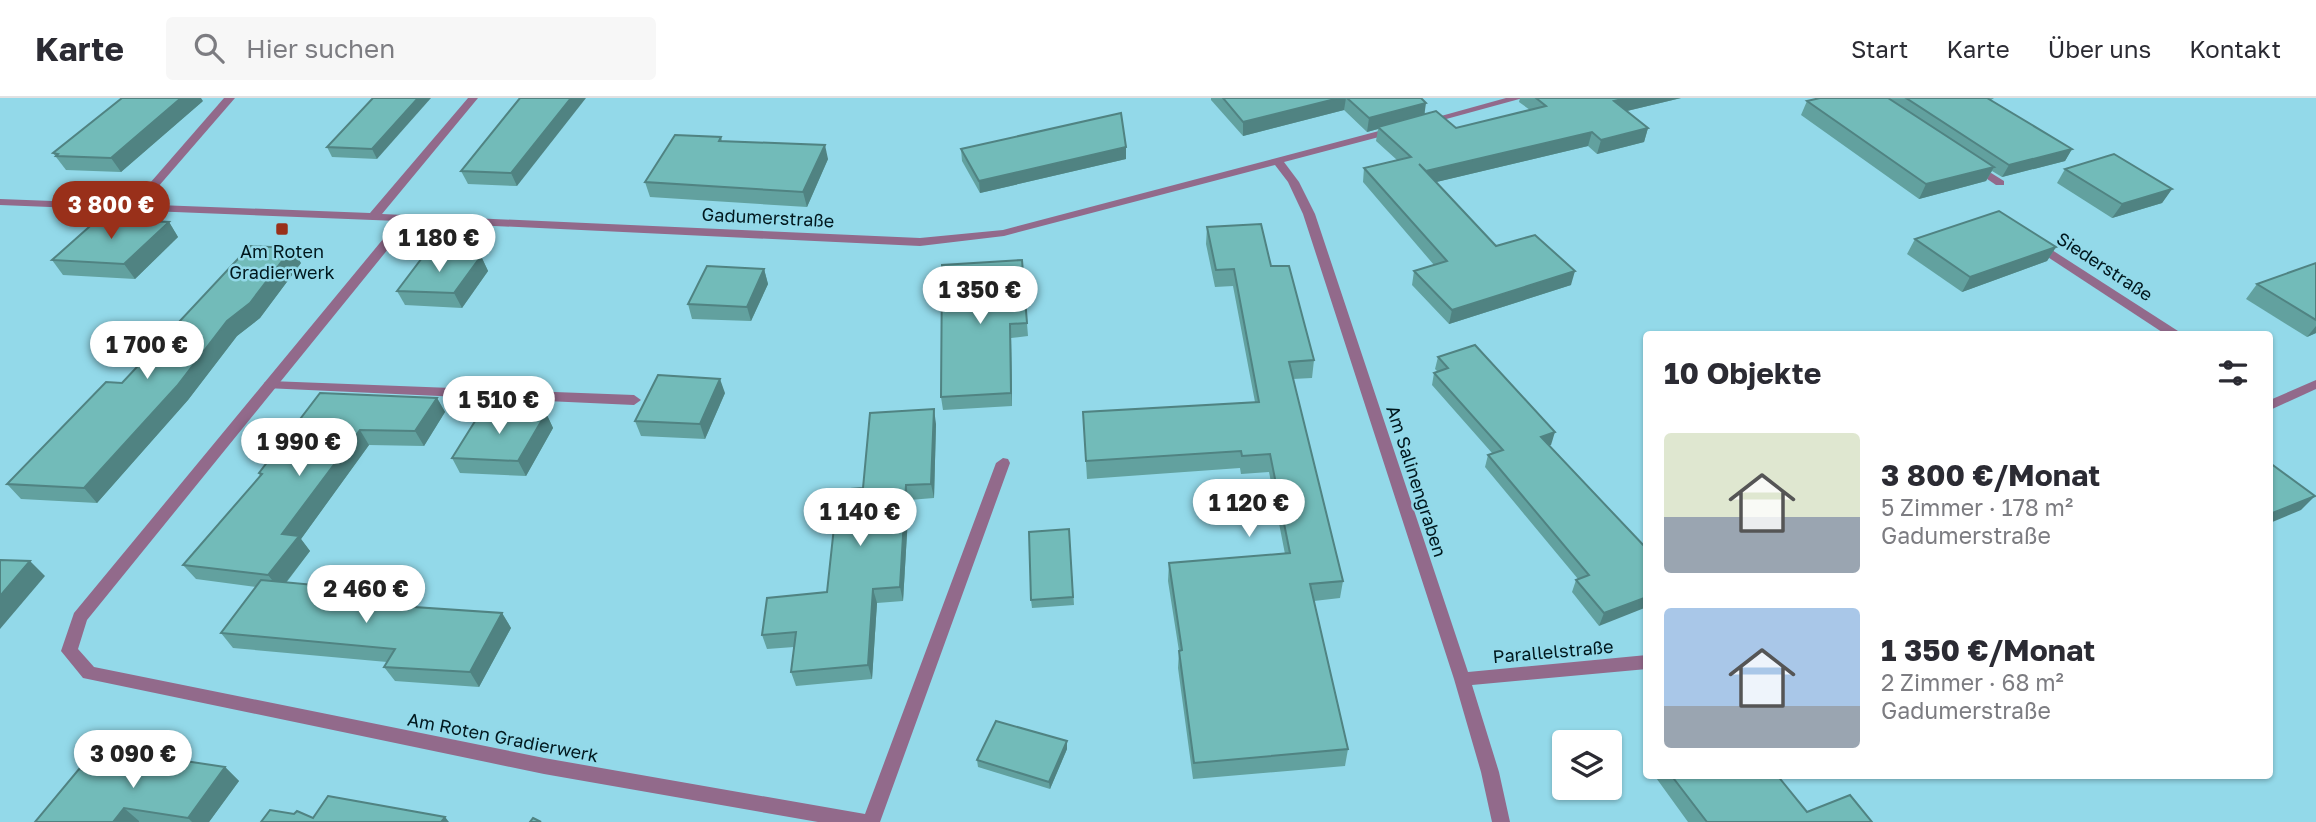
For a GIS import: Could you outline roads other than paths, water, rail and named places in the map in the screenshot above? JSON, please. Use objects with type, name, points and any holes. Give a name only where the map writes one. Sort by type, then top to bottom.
[{"type":"street","points":[[134,208],[230,98]]},
{"type":"street","points":[[373,216],[473,98]]},
{"type":"street","name":"Gadumerstraße","points":[[0,202],[373,216],[920,242],[955,240],[1016,230],[1518,98]]},
{"type":"street","name":"Am Salinengraben","points":[[1277,160],[1293,182],[1309,214],[1462,678],[1490,772],[1501,822]]},
{"type":"street","points":[[1968,162],[2000,183]]},
{"type":"street","name":"Am Roten Gradierwerk","points":[[407,218],[80,618],[69,651],[89,673],[544,766],[864,822]]},
{"type":"street","name":"Siederstraße","points":[[2026,237],[2169,331]]},
{"type":"street","points":[[2273,401],[2316,384]]},
{"type":"street","points":[[270,385],[635,400]]},
{"type":"street","points":[[871,822],[1003,463]]},
{"type":"street","name":"Parallelstraße","points":[[1462,678],[1643,663]]},
{"type":"place","name":"Am Roten Gradierwerk","points":[[282,229]]}]
